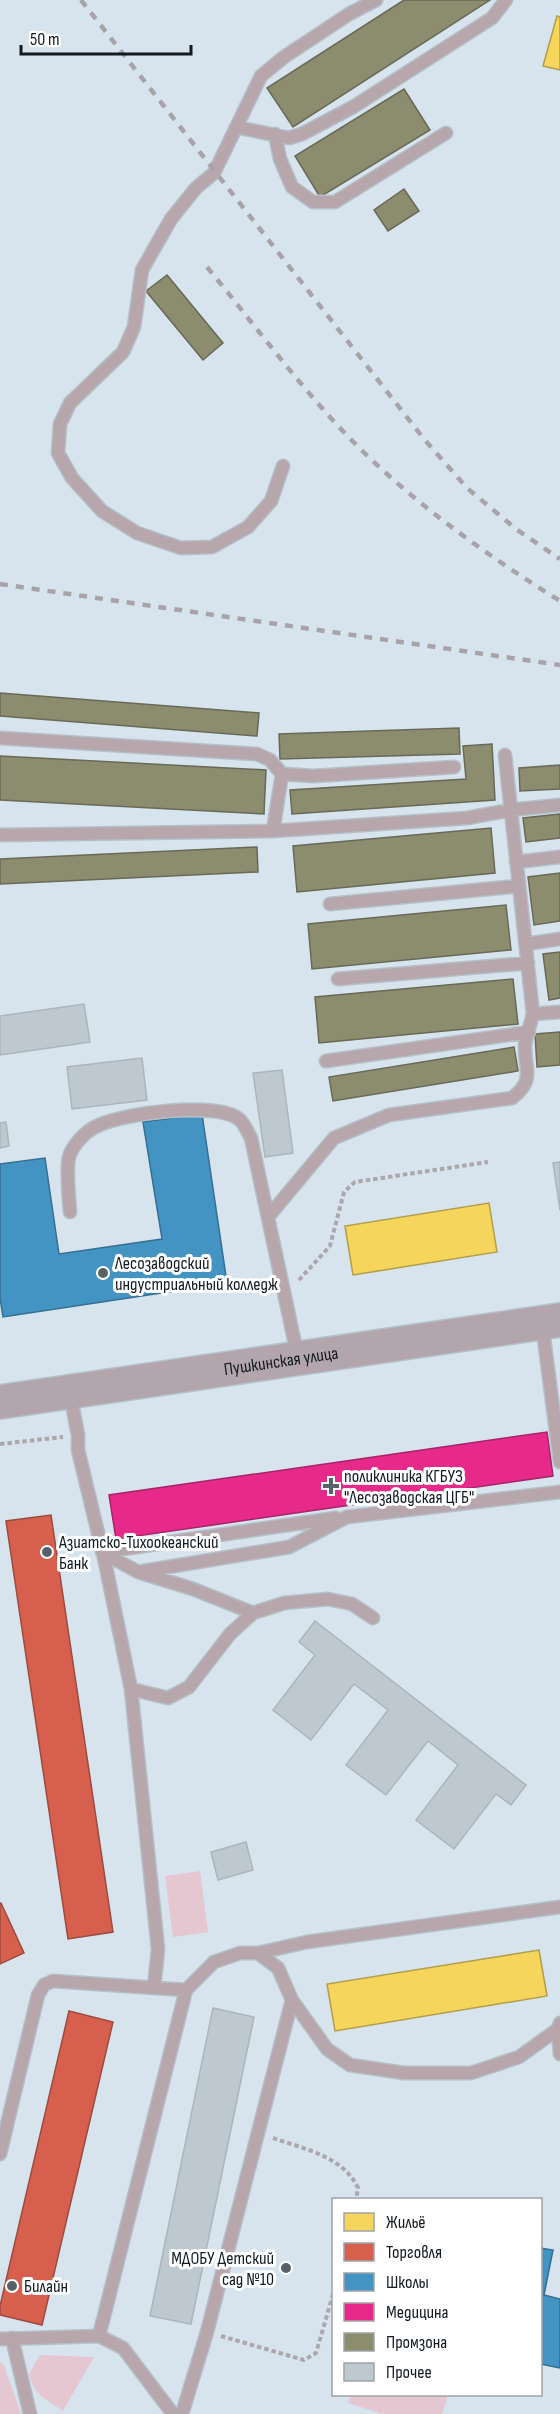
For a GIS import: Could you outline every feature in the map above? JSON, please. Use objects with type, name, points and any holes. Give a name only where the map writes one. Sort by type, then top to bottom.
[{"type":"main road","name":"Пушкинская улица","points":[[0,1402],[551,1321]]},
{"type":"lane","points":[[283,466],[272,501],[248,527],[212,547],[181,548],[137,533],[102,510],[72,478],[58,453],[60,424],[70,403],[123,352],[134,327],[142,270],[171,219],[196,188],[214,173],[261,76],[284,57],[349,14],[376,0]]},
{"type":"lane","points":[[236,128],[289,138],[302,134],[353,107],[492,18],[506,0]]},
{"type":"lane","points":[[275,134],[280,159],[292,187],[313,202],[335,202],[446,133]]},
{"type":"lane","points":[[0,738],[257,754],[270,760],[282,774],[314,776],[454,767]]},
{"type":"lane","points":[[268,1217],[334,1138],[389,1115],[512,1098],[523,1090],[529,1074],[524,1045],[533,1014],[505,755]]},
{"type":"lane","points":[[273,831],[282,774]]},
{"type":"lane","points":[[0,835],[273,831],[467,818],[560,804]]},
{"type":"lane","points":[[516,862],[560,856]]},
{"type":"lane","points":[[330,904],[519,886]]},
{"type":"lane","points":[[526,944],[560,939]]},
{"type":"lane","points":[[338,979],[528,963]]},
{"type":"lane","points":[[533,1014],[560,1012]]},
{"type":"lane","points":[[326,1061],[529,1032]]},
{"type":"lane","points":[[70,1212],[69,1158],[79,1140],[94,1127],[148,1112],[213,1110],[239,1119],[251,1138],[298,1359]]},
{"type":"lane","points":[[551,1321],[560,1462]]},
{"type":"lane","points":[[70,1393],[78,1435],[78,1450],[131,1689],[158,1949],[154,1988]]},
{"type":"lane","points":[[102,1552],[347,1517],[560,1492]]},
{"type":"lane","points":[[138,1572],[288,1547],[347,1517]]},
{"type":"lane","points":[[102,1552],[138,1572],[193,1589],[254,1613]]},
{"type":"lane","points":[[131,1689],[168,1698],[189,1687],[230,1634],[254,1613],[284,1603],[328,1599],[352,1604],[374,1618]]},
{"type":"lane","points":[[99,2336],[186,1990],[214,1962],[240,1953],[258,1953],[307,1942],[560,1907]]},
{"type":"lane","points":[[258,1953],[278,1968],[292,2000],[327,2049],[350,2065],[404,2073],[471,2073],[519,2057],[559,2026]]},
{"type":"lane","points":[[0,2154],[38,1995],[44,1985],[53,1982],[186,1990]]},
{"type":"lane","points":[[182,2414],[207,2332],[292,2000]]},
{"type":"lane","points":[[559,2026],[560,2054]]},
{"type":"lane","points":[[30,2414],[6,2339],[99,2336],[123,2348],[173,2414]]},
{"type":"path","points":[[285,1296],[330,1246],[344,1192],[355,1182],[488,1162]]},
{"type":"path","points":[[0,1444],[78,1435]]},
{"type":"path","points":[[258,2133],[323,2156],[348,2171],[358,2188],[356,2198]]},
{"type":"path","points":[[207,2332],[304,2360],[315,2353],[332,2294]]},
{"type":"shaded area","points":[[200,1871],[208,1932],[173,1937],[165,1876]]},
{"type":"shaded area","points":[[40,2355],[94,2357],[63,2411],[37,2392],[31,2381],[29,2374]]},
{"type":"shaded area","points":[[0,2362],[4,2365],[21,2414],[0,2414]]},
{"type":"shaded area","points":[[350,2396],[448,2396],[442,2414],[383,2414],[348,2403]]},
{"type":"building: Жильё","points":[[557,16],[560,17],[560,70],[543,66]]},
{"type":"building: Жильё","points":[[489,1203],[497,1252],[353,1275],[345,1226]]},
{"type":"building: Жильё","points":[[539,1950],[547,1996],[335,2031],[327,1984]]},
{"type":"building: Торговля","points":[[51,1515],[113,1932],[68,1939],[6,1521]]},
{"type":"building: Торговля","points":[[0,1904],[24,1953],[0,1964]]},
{"type":"building: Торговля","points":[[69,2011],[113,2022],[42,2325],[0,2315],[0,2306]]},
{"type":"building: Школы","points":[[202,1114],[227,1283],[3,1317],[0,1298],[0,1164],[45,1158],[59,1254],[162,1239],[143,1122]]},
{"type":"building: Школы","points":[[542,2248],[553,2250],[544,2295],[560,2299],[560,2368],[542,2364]]},
{"type":"building: Медицина","points":[[547,1432],[553,1476],[116,1539],[109,1495]]},
{"type":"building: Промзона","points":[[404,0],[490,0],[293,127],[267,88]]},
{"type":"building: Промзона","points":[[404,89],[430,130],[320,197],[295,156]]},
{"type":"building: Промзона","points":[[404,189],[419,211],[388,231],[374,210]]},
{"type":"building: Промзона","points":[[167,275],[223,343],[203,360],[146,291]]},
{"type":"building: Промзона","points":[[0,693],[259,713],[257,736],[0,716]]},
{"type":"building: Промзона","points":[[459,728],[460,754],[280,759],[279,734]]},
{"type":"building: Промзона","points":[[492,744],[495,800],[292,814],[290,790],[466,779],[463,746]]},
{"type":"building: Промзона","points":[[0,756],[266,770],[264,814],[0,800]]},
{"type":"building: Промзона","points":[[560,765],[560,789],[520,791],[519,768]]},
{"type":"building: Промзона","points":[[560,814],[560,838],[526,842],[523,818]]},
{"type":"building: Промзона","points":[[491,828],[495,873],[297,892],[293,846]]},
{"type":"building: Промзона","points":[[257,847],[258,872],[0,884],[0,859]]},
{"type":"building: Промзона","points":[[560,873],[560,921],[534,925],[528,877]]},
{"type":"building: Промзона","points":[[506,905],[511,950],[312,969],[308,924]]},
{"type":"building: Промзона","points":[[560,952],[560,998],[549,1000],[543,954]]},
{"type":"building: Промзона","points":[[513,979],[518,1024],[319,1043],[315,997]]},
{"type":"building: Промзона","points":[[560,1032],[560,1065],[537,1067],[535,1034]]},
{"type":"building: Промзона","points":[[514,1047],[518,1071],[333,1101],[329,1077]]},
{"type":"building: Прочее","points":[[84,1004],[90,1042],[0,1055],[0,1016]]},
{"type":"building: Прочее","points":[[142,1058],[147,1100],[72,1109],[67,1067]]},
{"type":"building: Прочее","points":[[282,1070],[293,1153],[265,1157],[253,1073]]},
{"type":"building: Прочее","points":[[6,1122],[9,1146],[0,1148],[0,1123]]},
{"type":"building: Прочее","points":[[560,1162],[560,1210],[553,1163]]},
{"type":"building: Прочее","points":[[315,1621],[526,1785],[511,1805],[496,1794],[454,1849],[416,1820],[458,1765],[428,1741],[386,1795],[346,1765],[388,1710],[354,1684],[311,1740],[273,1710],[315,1655],[299,1642]]},
{"type":"building: Прочее","points":[[246,1842],[253,1870],[218,1880],[211,1852]]},
{"type":"building: Прочее","points":[[213,2008],[254,2017],[191,2324],[150,2316]]},
{"type":"railway","points":[[81,0],[424,439],[467,488],[516,529],[560,559]]},
{"type":"railway","points":[[207,267],[313,398],[381,469],[438,517],[498,561],[560,601]]},
{"type":"railway","points":[[0,584],[560,665]]},
{"type":"place","name":"Лесозаводский индустриальный колледж","points":[[103,1273]]},
{"type":"place","name":"поликлиника КГБУЗ \"Лесозаводская ЦГБ\"","points":[[331,1486]]},
{"type":"place","name":"Азиатско-Тихоокеанский Банк","points":[[47,1552]]},
{"type":"place","name":"МДОБУ Детский сад №10","points":[[286,2268]]},
{"type":"place","name":"Билайн","points":[[12,2286]]}]
